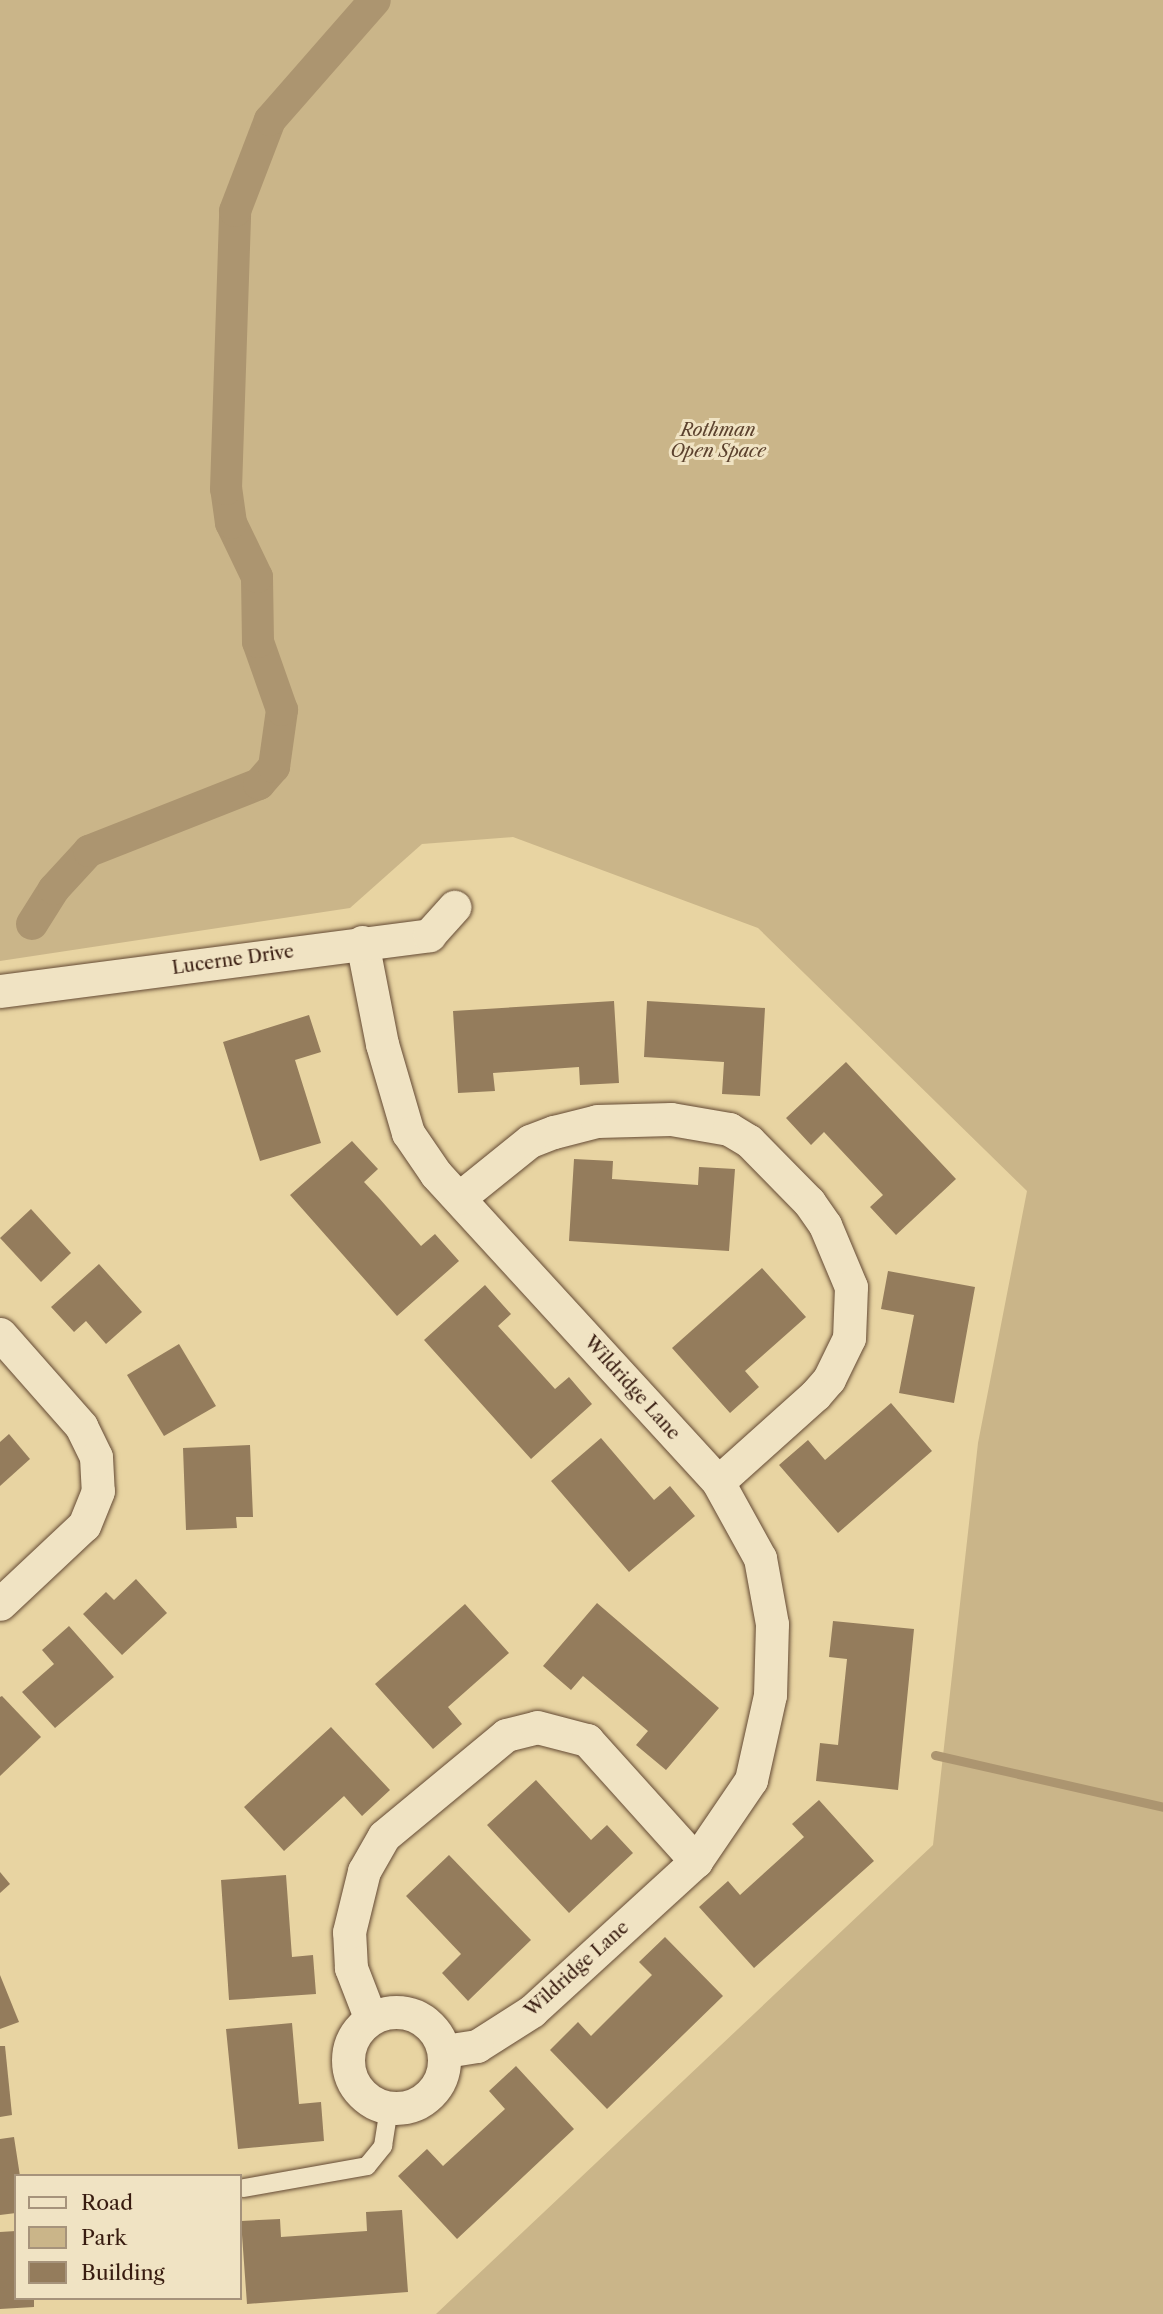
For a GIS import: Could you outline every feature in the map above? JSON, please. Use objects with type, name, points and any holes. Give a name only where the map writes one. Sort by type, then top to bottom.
[{"type":"street","name":"Lucerne Drive","points":[[0,991],[429,935],[454,907]]},
{"type":"street","name":"Wildridge Lane","points":[[362,942],[382,1044],[408,1133],[459,1198],[718,1482],[760,1558],[772,1624],[770,1695],[751,1780],[696,1861],[533,2011],[477,2046],[444,2051]]},
{"type":"street","points":[[459,1198],[542,1136],[597,1121],[671,1119],[729,1129],[749,1141],[809,1202],[825,1225],[851,1287],[849,1338],[829,1379],[815,1395],[718,1482]]},
{"type":"street","points":[[0,1334],[81,1426],[96,1457],[98,1491],[84,1525],[0,1604]]},
{"type":"street","points":[[370,2017],[351,1968],[349,1933],[364,1871],[384,1836],[506,1735],[537,1727],[587,1740],[696,1861]]},
{"type":"street","points":[[393,2010],[416,2015],[435,2029],[444,2051],[443,2075],[430,2095],[410,2107],[389,2108],[365,2098],[351,2080],[346,2056],[354,2034],[370,2017],[393,2010]]},
{"type":"lane","points":[[244,2188],[367,2166],[383,2146],[389,2108]]},
{"type":"green space","name":"Rothman Open Space","points":[[0,0],[1163,0],[1163,2314],[436,2314],[933,1845],[978,1443],[1027,1191],[758,928],[513,837],[422,844],[350,908],[0,961]]},
{"type":"building","points":[[614,1001],[619,1083],[580,1085],[579,1067],[493,1073],[495,1091],[458,1093],[453,1011]]},
{"type":"building","points":[[647,1001],[765,1008],[760,1096],[722,1094],[724,1062],[644,1057]]},
{"type":"building","points":[[309,1015],[321,1052],[295,1060],[321,1143],[260,1161],[223,1042]]},
{"type":"building","points":[[846,1062],[956,1179],[896,1235],[870,1207],[883,1195],[824,1132],[811,1145],[786,1118]]},
{"type":"building","points":[[352,1141],[378,1169],[364,1182],[421,1246],[435,1234],[459,1261],[397,1316],[290,1195]]},
{"type":"building","points":[[574,1159],[613,1161],[612,1179],[698,1185],[699,1167],[735,1169],[729,1251],[569,1241]]},
{"type":"building","points":[[31,1209],[71,1253],[41,1282],[0,1238]]},
{"type":"building","points":[[99,1264],[142,1312],[106,1344],[86,1321],[74,1332],[51,1307]]},
{"type":"building","points":[[762,1268],[806,1317],[745,1371],[759,1387],[730,1413],[672,1348]]},
{"type":"building","points":[[888,1271],[975,1287],[954,1403],[899,1393],[914,1315],[881,1309]]},
{"type":"building","points":[[485,1285],[511,1314],[498,1326],[555,1389],[569,1377],[592,1404],[531,1459],[424,1340]]},
{"type":"building","points":[[179,1344],[216,1406],[164,1436],[127,1375]]},
{"type":"building","points":[[891,1403],[932,1451],[838,1533],[779,1465],[808,1440],[825,1460]]},
{"type":"building","points":[[9,1434],[30,1459],[0,1486],[0,1442]]},
{"type":"building","points":[[601,1438],[654,1500],[670,1486],[695,1516],[629,1572],[551,1481]]},
{"type":"building","points":[[250,1445],[253,1517],[236,1517],[237,1528],[186,1530],[183,1448]]},
{"type":"building","points":[[136,1579],[167,1613],[122,1655],[83,1614],[106,1592],[114,1600]]},
{"type":"building","points":[[597,1603],[719,1708],[666,1770],[636,1745],[648,1731],[583,1676],[571,1690],[543,1666]]},
{"type":"building","points":[[465,1604],[509,1653],[448,1707],[462,1724],[433,1749],[375,1684]]},
{"type":"building","points":[[833,1621],[914,1629],[898,1790],[816,1781],[820,1743],[838,1745],[847,1659],[829,1657]]},
{"type":"building","points":[[69,1626],[114,1677],[55,1728],[22,1692],[54,1664],[42,1650]]},
{"type":"building","points":[[2,1696],[41,1737],[0,1776],[0,1697]]},
{"type":"building","points":[[331,1727],[390,1790],[362,1816],[344,1796],[284,1851],[244,1807]]},
{"type":"building","points":[[536,1780],[591,1840],[607,1825],[633,1853],[569,1913],[487,1825]]},
{"type":"building","points":[[819,1800],[874,1861],[754,1968],[699,1907],[728,1881],[740,1895],[804,1837],[792,1824]]},
{"type":"building","points":[[449,1855],[531,1940],[468,2001],[442,1973],[461,1954],[406,1896]]},
{"type":"building","points":[[0,1872],[10,1884],[0,1893]]},
{"type":"building","points":[[286,1875],[292,1957],[313,1955],[316,1994],[229,2000],[221,1880]]},
{"type":"building","points":[[665,1937],[723,1996],[607,2109],[550,2050],[578,2022],[591,2036],[652,1975],[639,1962]]},
{"type":"building","points":[[0,1975],[19,2022],[0,2029]]},
{"type":"building","points":[[292,2023],[299,2104],[321,2102],[324,2141],[238,2149],[226,2029]]},
{"type":"building","points":[[0,2046],[5,2046],[12,2115],[0,2117]]},
{"type":"building","points":[[516,2066],[574,2129],[457,2239],[398,2176],[427,2149],[443,2166],[505,2109],[489,2091]]},
{"type":"building","points":[[14,2137],[20,2174],[14,2174],[14,2213],[0,2215],[0,2139]]},
{"type":"building","points":[[402,2210],[408,2292],[247,2304],[242,2221],[280,2219],[281,2237],[367,2231],[366,2212]]},
{"type":"building","points":[[14,2231],[14,2300],[34,2300],[34,2307],[0,2309],[0,2232]]},
{"type":"waterway","points":[[32,924],[54,889],[89,851],[259,784],[274,767],[282,710],[258,642],[257,577],[231,523],[226,489],[235,211],[270,120],[375,0]]},
{"type":"waterway","points":[[935,1755],[1163,1807]]}]
